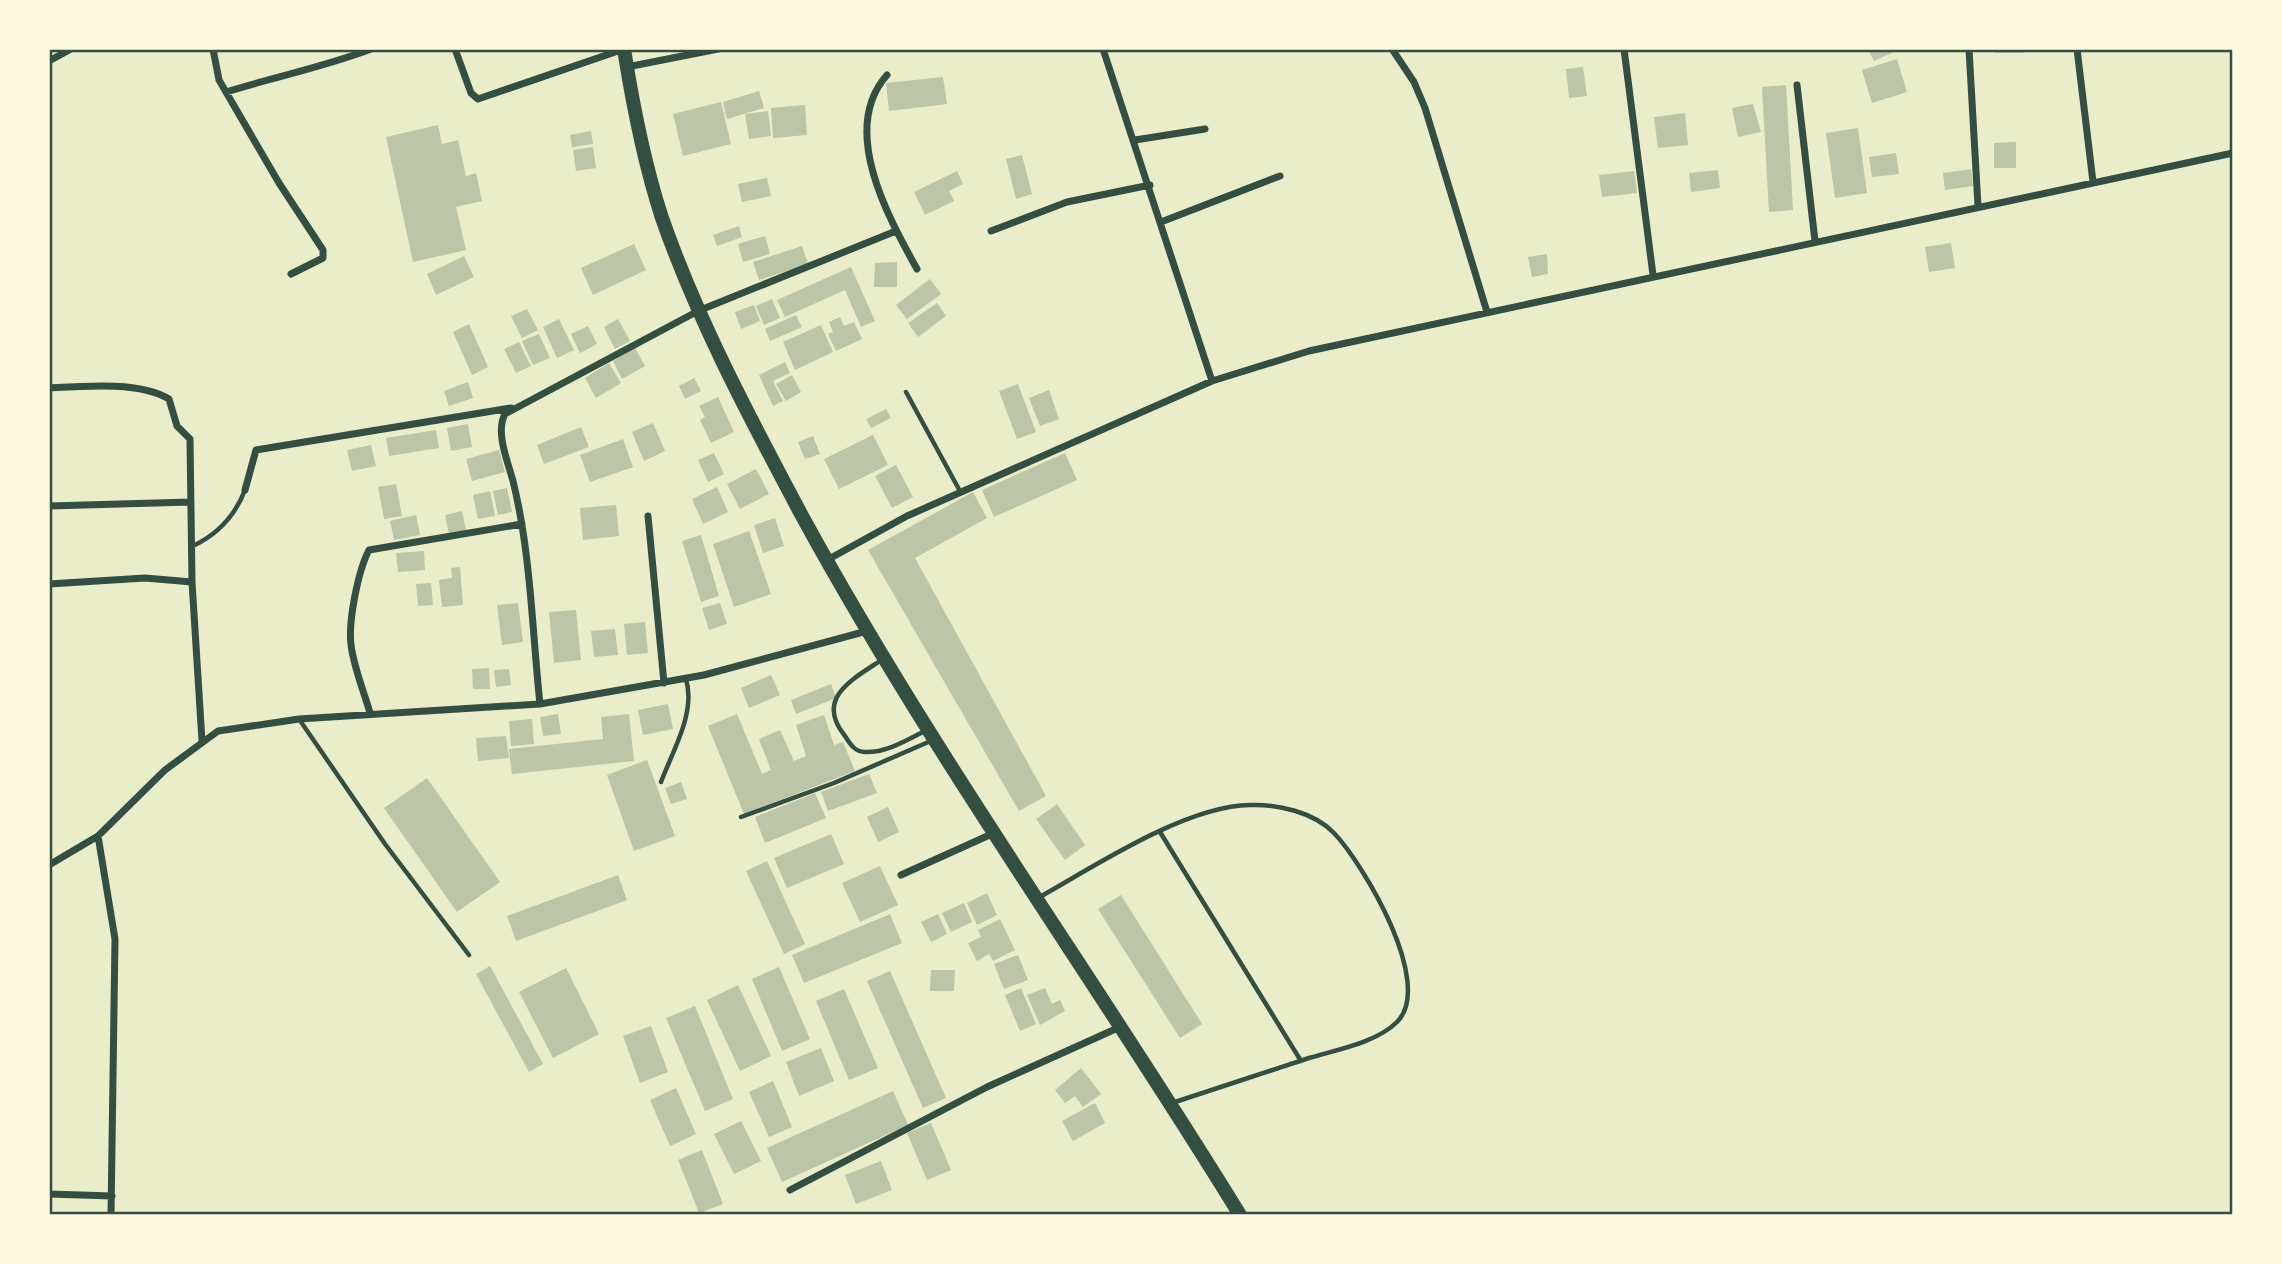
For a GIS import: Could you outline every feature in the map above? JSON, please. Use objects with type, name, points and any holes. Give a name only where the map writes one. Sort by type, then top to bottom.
[{"type":"highway","points":[[624,49],[633,104],[662,217],[698,311],[755,427],[827,561],[931,735],[1171,1103],[1240,1215]]},
{"type":"street","points":[[49,61],[71,49]]},
{"type":"street","points":[[213,49],[219,80],[279,183],[323,250],[323,258],[291,274]]},
{"type":"street","points":[[226,92],[284,73],[333,63],[371,49]]},
{"type":"street","points":[[455,49],[471,93],[478,100],[624,49]]},
{"type":"street","points":[[627,68],[718,49]]},
{"type":"street","points":[[1103,49],[1135,139],[1212,381]]},
{"type":"street","points":[[1392,49],[1414,82],[1425,108],[1488,312]]},
{"type":"street","points":[[1624,49],[1653,275]]},
{"type":"street","points":[[1969,49],[1978,206]]},
{"type":"street","points":[[2077,49],[2093,182]]},
{"type":"street","points":[[887,75],[871,99],[868,143],[873,169],[895,231],[917,269]]},
{"type":"street","points":[[1797,85],[1815,241]]},
{"type":"street","points":[[1135,139],[1205,129]]},
{"type":"street","points":[[827,561],[907,516],[1212,381],[1309,351],[1653,275],[2233,153]]},
{"type":"street","points":[[1161,222],[1280,176]]},
{"type":"street","points":[[991,231],[1068,202],[1150,185]]},
{"type":"street","points":[[540,704],[522,524],[501,425],[503,417],[513,408],[698,311],[895,231]]},
{"type":"street","points":[[49,388],[133,387],[158,392],[169,398],[177,426],[190,439],[192,582],[202,741]]},
{"type":"street","points":[[245,490],[256,450],[513,408]]},
{"type":"street","points":[[49,506],[191,502]]},
{"type":"street","points":[[648,516],[664,683]]},
{"type":"street","points":[[370,713],[351,645],[362,563],[369,550],[522,524]]},
{"type":"street","points":[[49,584],[145,578],[192,582]]},
{"type":"street","points":[[49,865],[98,836],[165,770],[202,741],[218,731],[235,726],[370,713],[540,704],[685,679],[867,631]]},
{"type":"street","points":[[901,875],[994,832]]},
{"type":"street","points":[[98,836],[115,939],[111,1215]]},
{"type":"street","points":[[790,1190],[987,1087],[1120,1027]]},
{"type":"street","points":[[49,1194],[112,1196]]},
{"type":"lane","points":[[906,392],[961,493]]},
{"type":"lane","points":[[193,546],[214,536],[240,504],[245,490]]},
{"type":"lane","points":[[884,658],[842,689],[832,708],[836,726],[854,748],[867,752],[931,735]]},
{"type":"lane","points":[[661,782],[690,708],[690,695],[685,679]]},
{"type":"lane","points":[[299,719],[385,844],[469,954]]},
{"type":"lane","points":[[741,817],[834,783],[931,735]]},
{"type":"lane","points":[[1036,898],[1160,832],[1225,808],[1250,804],[1287,809],[1333,832],[1362,872],[1391,926],[1407,967],[1409,994],[1406,1010],[1396,1023],[1383,1031],[1301,1061],[1171,1103]]},
{"type":"lane","points":[[1160,832],[1301,1061]]},
{"type":"building","points":[[1868,49],[1900,49],[1874,61]]},
{"type":"building","points":[[1995,49],[2024,49],[2024,53],[1995,53]]},
{"type":"building","points":[[1897,59],[1907,92],[1872,103],[1862,70]]},
{"type":"building","points":[[1583,67],[1587,96],[1569,98],[1566,69]]},
{"type":"building","points":[[943,77],[947,104],[889,111],[886,83]]},
{"type":"building","points":[[1786,85],[1793,210],[1769,212],[1762,87]]},
{"type":"building","points":[[759,91],[764,108],[727,119],[723,102]]},
{"type":"building","points":[[721,102],[731,144],[683,156],[673,114]]},
{"type":"building","points":[[1753,104],[1761,132],[1738,137],[1732,108]]},
{"type":"building","points":[[805,105],[807,135],[773,138],[771,108]]},
{"type":"building","points":[[768,111],[771,136],[749,139],[745,114]]},
{"type":"building","points":[[1685,113],[1688,145],[1658,148],[1654,117]]},
{"type":"building","points":[[438,125],[442,144],[458,140],[466,176],[476,173],[482,201],[456,207],[466,250],[413,262],[386,137]]},
{"type":"building","points":[[1858,128],[1867,193],[1835,198],[1826,133]]},
{"type":"building","points":[[591,131],[593,144],[572,147],[570,135]]},
{"type":"building","points":[[2016,142],[2016,168],[1994,168],[1994,143]]},
{"type":"building","points":[[593,147],[596,168],[576,171],[573,150]]},
{"type":"building","points":[[1896,153],[1899,174],[1872,177],[1869,157]]},
{"type":"building","points":[[1022,155],[1032,194],[1016,199],[1006,159]]},
{"type":"building","points":[[1971,169],[1973,186],[1945,190],[1943,173]]},
{"type":"building","points":[[1718,170],[1720,188],[1691,192],[1689,173]]},
{"type":"building","points":[[957,171],[963,184],[949,191],[954,201],[925,215],[914,192]]},
{"type":"building","points":[[1634,171],[1637,193],[1602,197],[1599,175]]},
{"type":"building","points":[[767,178],[771,196],[742,202],[738,184]]},
{"type":"building","points":[[739,226],[742,237],[717,246],[713,235]]},
{"type":"building","points":[[765,236],[770,254],[743,262],[738,244]]},
{"type":"building","points":[[1951,243],[1955,268],[1929,272],[1925,247]]},
{"type":"building","points":[[634,244],[646,270],[593,295],[581,268]]},
{"type":"building","points":[[802,246],[808,264],[759,280],[753,262]]},
{"type":"building","points":[[1547,254],[1548,274],[1532,277],[1528,257]]},
{"type":"building","points":[[464,256],[474,277],[436,295],[427,274]]},
{"type":"building","points":[[897,262],[897,287],[874,287],[875,263]]},
{"type":"building","points":[[851,267],[875,321],[861,327],[845,290],[785,317],[777,300]]},
{"type":"building","points":[[930,279],[941,294],[907,319],[896,305]]},
{"type":"building","points":[[772,299],[780,318],[764,325],[756,306]]},
{"type":"building","points":[[937,303],[946,316],[918,337],[908,323]]},
{"type":"building","points":[[754,305],[760,321],[741,329],[735,312]]},
{"type":"building","points":[[527,309],[538,330],[522,338],[511,316]]},
{"type":"building","points":[[796,315],[802,327],[770,341],[765,329]]},
{"type":"building","points":[[840,317],[844,326],[854,322],[862,339],[836,351],[828,334],[833,332],[829,322]]},
{"type":"building","points":[[559,319],[574,350],[557,358],[543,327]]},
{"type":"building","points":[[618,319],[630,341],[615,349],[604,327]]},
{"type":"building","points":[[469,324],[488,367],[472,375],[453,332]]},
{"type":"building","points":[[821,325],[833,352],[795,370],[783,342]]},
{"type":"building","points":[[588,326],[597,344],[580,353],[571,334]]},
{"type":"building","points":[[539,334],[550,358],[533,365],[522,341]]},
{"type":"building","points":[[519,342],[531,366],[516,373],[504,349]]},
{"type":"building","points":[[635,348],[645,366],[622,379],[613,361]]},
{"type":"building","points":[[785,362],[790,373],[773,381],[783,401],[773,406],[759,375]]},
{"type":"building","points":[[609,363],[621,383],[596,398],[585,378]]},
{"type":"building","points":[[792,375],[801,392],[786,401],[776,384]]},
{"type":"building","points":[[694,378],[701,391],[685,399],[679,386]]},
{"type":"building","points":[[468,382],[473,398],[449,406],[444,391]]},
{"type":"building","points":[[1018,384],[1036,432],[1017,439],[999,391]]},
{"type":"building","points":[[1049,390],[1059,419],[1040,426],[1029,398]]},
{"type":"building","points":[[718,397],[734,432],[711,443],[700,420],[705,417],[699,406]]},
{"type":"building","points":[[886,409],[891,418],[871,428],[866,419]]},
{"type":"building","points":[[653,423],[665,451],[644,461],[632,432]]},
{"type":"building","points":[[468,424],[472,447],[451,451],[447,428]]},
{"type":"building","points":[[581,427],[589,447],[544,464],[537,445]]},
{"type":"building","points":[[436,430],[439,448],[389,456],[386,438]]},
{"type":"building","points":[[873,435],[888,465],[839,489],[824,459]]},
{"type":"building","points":[[813,436],[820,454],[805,459],[798,442]]},
{"type":"building","points":[[623,439],[633,467],[590,482],[580,455]]},
{"type":"building","points":[[371,445],[376,466],[352,471],[347,450]]},
{"type":"building","points":[[499,450],[505,472],[472,481],[466,459]]},
{"type":"building","points":[[714,453],[724,474],[708,482],[698,460]]},
{"type":"building","points":[[1065,453],[1077,480],[994,517],[982,490]]},
{"type":"building","points":[[896,465],[913,497],[892,508],[875,476]]},
{"type":"building","points":[[756,469],[769,494],[740,509],[727,484]]},
{"type":"building","points":[[396,484],[402,516],[384,519],[378,487]]},
{"type":"building","points":[[717,487],[728,512],[703,524],[692,499]]},
{"type":"building","points":[[507,488],[512,512],[498,515],[493,491]]},
{"type":"building","points":[[490,491],[495,516],[478,519],[473,495]]},
{"type":"building","points":[[973,492],[987,518],[915,558],[1046,796],[1019,811],[868,550]]},
{"type":"building","points":[[616,505],[619,536],[583,540],[580,508]]},
{"type":"building","points":[[462,511],[466,530],[449,534],[445,515]]},
{"type":"building","points":[[416,515],[420,535],[394,540],[390,521]]},
{"type":"building","points":[[775,518],[784,546],[763,553],[754,525]]},
{"type":"building","points":[[749,531],[771,594],[734,607],[713,544]]},
{"type":"building","points":[[701,535],[719,596],[701,602],[682,541]]},
{"type":"building","points":[[424,551],[425,570],[398,572],[396,553]]},
{"type":"building","points":[[460,567],[463,605],[442,607],[439,580],[452,578],[451,568]]},
{"type":"building","points":[[431,583],[433,605],[418,606],[416,584]]},
{"type":"building","points":[[518,603],[523,642],[502,645],[497,605]]},
{"type":"building","points":[[720,603],[727,624],[709,630],[702,608]]},
{"type":"building","points":[[576,610],[581,660],[554,663],[549,612]]},
{"type":"building","points":[[645,622],[648,653],[627,655],[624,624]]},
{"type":"building","points":[[615,629],[618,655],[594,657],[591,631]]},
{"type":"building","points":[[489,668],[490,689],[473,689],[472,669]]},
{"type":"building","points":[[509,669],[511,685],[496,687],[494,670]]},
{"type":"building","points":[[771,675],[780,695],[749,708],[741,688]]},
{"type":"building","points":[[831,684],[836,698],[796,714],[791,700]]},
{"type":"building","points":[[668,704],[673,729],[643,735],[638,710]]},
{"type":"building","points":[[558,714],[561,734],[543,736],[540,717]]},
{"type":"building","points":[[629,714],[634,761],[512,774],[509,749],[603,739],[601,717]]},
{"type":"building","points":[[737,714],[762,774],[771,770],[759,739],[780,730],[794,761],[806,756],[796,725],[824,715],[834,745],[843,742],[855,771],[744,814],[708,726]]},
{"type":"building","points":[[532,719],[534,744],[511,746],[509,721]]},
{"type":"building","points":[[506,736],[509,758],[478,761],[476,738]]},
{"type":"building","points":[[647,760],[675,836],[634,851],[607,775]]},
{"type":"building","points":[[869,774],[877,793],[828,811],[821,792]]},
{"type":"building","points":[[427,778],[500,882],[457,912],[384,808]]},
{"type":"building","points":[[681,782],[687,799],[671,804],[665,788]]},
{"type":"building","points":[[815,793],[826,818],[765,843],[755,817]]},
{"type":"building","points":[[1057,804],[1085,845],[1065,860],[1036,819]]},
{"type":"building","points":[[888,807],[899,832],[878,842],[867,817]]},
{"type":"building","points":[[831,834],[844,864],[787,888],[774,858]]},
{"type":"building","points":[[767,861],[805,944],[784,954],[746,871]]},
{"type":"building","points":[[880,866],[898,905],[860,922],[842,883]]},
{"type":"building","points":[[618,875],[627,900],[516,941],[507,916]]},
{"type":"building","points":[[987,893],[997,915],[977,925],[967,903]]},
{"type":"building","points":[[1121,895],[1202,1024],[1180,1038],[1098,909]]},
{"type":"building","points":[[964,903],[972,922],[951,932],[942,913]]},
{"type":"building","points":[[890,914],[902,943],[804,983],[792,955]]},
{"type":"building","points":[[938,914],[947,934],[931,942],[921,922]]},
{"type":"building","points":[[1000,919],[1015,950],[993,961],[989,954],[977,961],[968,943],[981,937],[978,930]]},
{"type":"building","points":[[1018,955],[1028,980],[1004,989],[994,964]]},
{"type":"building","points":[[490,966],[543,1064],[529,1072],[476,974]]},
{"type":"building","points":[[779,967],[810,1039],[782,1051],[752,979]]},
{"type":"building","points":[[566,968],[599,1034],[553,1058],[519,992]]},
{"type":"building","points":[[931,970],[955,970],[954,991],[930,991]]},
{"type":"building","points":[[890,971],[946,1098],[923,1108],[867,981]]},
{"type":"building","points":[[738,985],[771,1056],[740,1071],[707,1000]]},
{"type":"building","points":[[1021,988],[1036,1024],[1020,1031],[1005,995]]},
{"type":"building","points":[[1045,988],[1052,1004],[1060,1000],[1065,1011],[1040,1025],[1027,995]]},
{"type":"building","points":[[844,989],[878,1068],[849,1080],[816,1001]]},
{"type":"building","points":[[695,1006],[733,1099],[705,1111],[666,1018]]},
{"type":"building","points":[[651,1026],[668,1072],[640,1083],[623,1036]]},
{"type":"building","points":[[821,1048],[834,1081],[799,1096],[786,1062]]},
{"type":"building","points":[[1081,1068],[1101,1094],[1083,1107],[1075,1096],[1065,1103],[1055,1090]]},
{"type":"building","points":[[773,1081],[792,1127],[769,1137],[749,1092]]},
{"type":"building","points":[[676,1088],[696,1134],[670,1146],[650,1100]]},
{"type":"building","points":[[893,1091],[908,1125],[782,1182],[767,1148]]},
{"type":"building","points":[[1095,1103],[1105,1123],[1073,1141],[1062,1121]]},
{"type":"building","points":[[741,1121],[761,1161],[734,1174],[714,1134]]},
{"type":"building","points":[[931,1123],[951,1170],[927,1180],[907,1133]]},
{"type":"building","points":[[702,1150],[723,1204],[699,1213],[678,1160]]},
{"type":"building","points":[[881,1161],[892,1190],[856,1204],[845,1175]]}]
